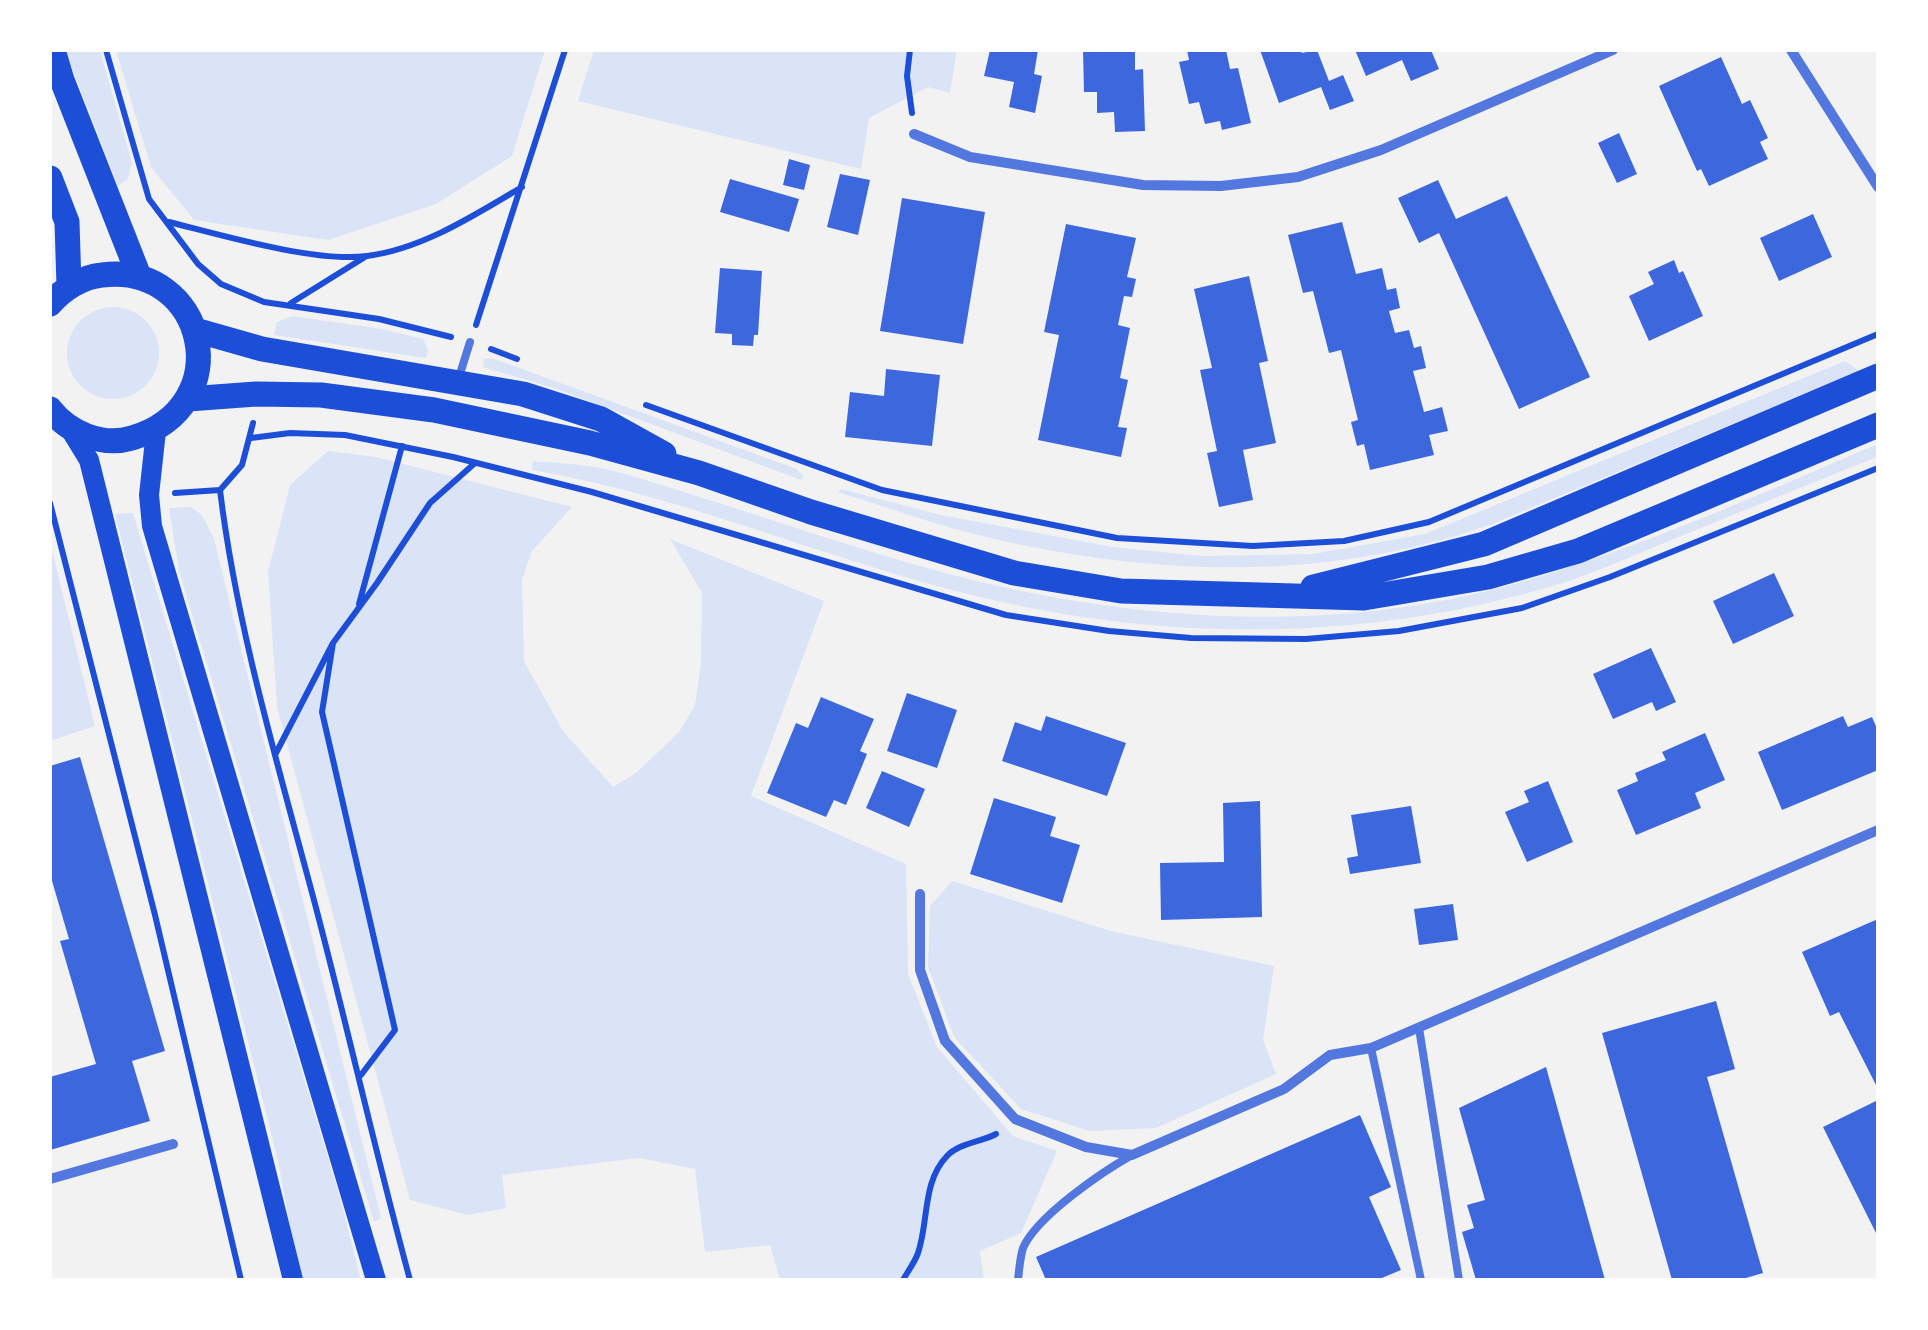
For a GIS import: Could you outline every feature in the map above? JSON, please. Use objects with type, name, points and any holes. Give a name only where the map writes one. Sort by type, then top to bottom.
[{"type":"main road","points":[[53,50],[139,276]]},
{"type":"main road","points":[[50,178],[67,222],[59,295]]},
{"type":"main road","points":[[59,295],[92,276],[117,273],[139,276],[162,287],[181,304],[195,330],[199,369],[188,399],[174,418],[156,431],[123,441],[96,440],[70,429]]},
{"type":"main road","points":[[195,330],[262,349],[523,394],[602,419],[698,473]]},
{"type":"main road","points":[[1284,594],[1484,544],[1878,376]]},
{"type":"main road","points":[[188,399],[256,394],[321,396],[434,410],[590,443],[698,473],[811,512],[1014,573],[1121,591],[1364,598],[1488,577],[1578,550],[1878,424]]},
{"type":"main road","points":[[50,410],[70,429],[89,460],[293,1280]]},
{"type":"main road","points":[[156,431],[149,495],[152,526],[376,1280]]},
{"type":"street","points":[[914,134],[970,157],[1144,186],[1221,186],[1282,179],[1381,150],[1613,50]]},
{"type":"street","points":[[1790,50],[1873,170],[1878,188]]},
{"type":"street","points":[[920,894],[920,970],[945,1041],[1014,1119],[1086,1147],[1132,1155],[1284,1089],[1330,1054],[1372,1048],[1878,830]]},
{"type":"street","points":[[50,1180],[173,1144]]},
{"type":"lane","points":[[458,381],[470,342]]},
{"type":"lane","points":[[1419,1028],[1458,1280]]},
{"type":"lane","points":[[1372,1048],[1421,1280]]},
{"type":"lane","points":[[1018,1280],[1024,1247],[1046,1220],[1095,1176],[1132,1155]]},
{"type":"path","points":[[106,50],[149,199],[198,264],[221,284],[264,302],[379,319],[470,342],[528,362]]},
{"type":"path","points":[[470,342],[565,50]]},
{"type":"path","points":[[910,50],[907,76],[914,134]]},
{"type":"path","points":[[289,304],[366,256],[408,245],[466,220],[522,187]]},
{"type":"path","points":[[168,222],[327,255],[366,256]]},
{"type":"path","points":[[634,401],[882,490],[1117,538],[1252,546],[1344,540],[1429,522],[1878,334]]},
{"type":"path","points":[[252,438],[242,465],[220,490],[227,545],[410,1280]]},
{"type":"path","points":[[357,610],[402,446]]},
{"type":"path","points":[[276,754],[333,642],[430,503],[475,463]]},
{"type":"path","points":[[50,502],[155,915],[241,1280]]},
{"type":"path","points":[[333,642],[322,712],[396,1030],[360,1076]]},
{"type":"path","points":[[903,1280],[918,1253],[926,1202],[946,1156],[958,1147],[982,1142],[1002,1132],[1014,1119]]},
{"type":"shaded area","points":[[65,50],[100,50],[132,163],[128,179],[118,186]]},
{"type":"shaded area","points":[[116,50],[545,50],[512,156],[436,204],[328,240],[194,220],[151,167]]},
{"type":"shaded area","points":[[594,50],[957,50],[950,93],[928,87],[869,118],[861,169],[578,101]]},
{"type":"shaded area","points":[[113,307],[131,310],[146,320],[156,335],[156,371],[146,386],[131,396],[113,399],[95,396],[80,386],[70,371],[67,353],[70,335],[80,320],[95,310]]},
{"type":"shaded area","points":[[292,316],[423,339],[428,350],[426,358],[274,335],[277,322]]},
{"type":"shaded area","points":[[492,358],[797,469],[804,477],[801,480],[557,389],[483,367],[484,359]]},
{"type":"shaded area","points":[[1845,361],[1860,371],[1490,525],[1375,555],[1316,563],[1199,567],[1081,556],[975,534],[838,492],[841,489],[941,515],[1113,547],[1201,556],[1313,554],[1425,534]]},
{"type":"shaded area","points":[[1878,444],[1878,456],[1872,459],[1552,586],[1402,619],[1266,629],[1131,623],[997,601],[880,570],[650,497],[532,470],[533,461],[614,471],[881,555],[1011,589],[1153,611],[1298,616],[1440,601],[1510,585],[1696,520]]},
{"type":"shaded area","points":[[328,451],[376,457],[572,507],[532,551],[522,580],[524,661],[563,731],[613,787],[636,773],[679,732],[695,705],[701,664],[702,593],[670,539],[824,601],[751,796],[906,864],[908,974],[937,1047],[1013,1136],[1057,1151],[1021,1233],[980,1251],[984,1280],[780,1280],[770,1245],[705,1252],[695,1169],[639,1158],[502,1175],[506,1208],[468,1215],[410,1200],[277,707],[268,572],[290,485]]},
{"type":"shaded area","points":[[191,507],[202,515],[214,539],[381,1218],[374,1222],[179,571],[169,508]]},
{"type":"shaded area","points":[[133,513],[339,1194],[361,1280],[300,1280],[278,1161],[115,514]]},
{"type":"shaded area","points":[[50,542],[95,726],[50,741]]},
{"type":"shaded area","points":[[952,881],[1111,931],[1274,966],[1263,1040],[1276,1074],[1156,1128],[1090,1131],[1021,1109],[954,1037],[928,967],[930,906]]},
{"type":"building","points":[[990,50],[1038,50],[1034,74],[1042,76],[1035,113],[1009,107],[1014,82],[984,76]]},
{"type":"building","points":[[1083,50],[1135,50],[1135,70],[1143,69],[1145,131],[1115,132],[1114,112],[1097,113],[1097,92],[1084,92]]},
{"type":"building","points":[[1187,50],[1226,50],[1230,69],[1238,68],[1251,123],[1222,130],[1220,121],[1205,124],[1199,102],[1189,104],[1179,62],[1189,60]]},
{"type":"building","points":[[1260,50],[1317,50],[1329,81],[1343,75],[1354,101],[1330,110],[1321,87],[1279,103]]},
{"type":"building","points":[[1355,50],[1431,50],[1439,69],[1411,81],[1402,60],[1366,76]]},
{"type":"building","points":[[1721,57],[1742,104],[1750,100],[1768,138],[1760,142],[1768,159],[1709,186],[1701,169],[1697,171],[1659,86]]},
{"type":"building","points":[[1619,133],[1637,174],[1617,183],[1598,143]]},
{"type":"building","points":[[789,159],[810,165],[804,190],[783,185]]},
{"type":"building","points":[[840,174],[870,180],[858,235],[827,227]]},
{"type":"building","points":[[730,179],[799,199],[789,232],[720,212]]},
{"type":"building","points":[[1438,180],[1456,219],[1507,196],[1590,377],[1519,409],[1439,233],[1419,243],[1398,198]]},
{"type":"building","points":[[902,198],[985,212],[963,344],[880,331]]},
{"type":"building","points":[[1813,214],[1832,257],[1779,281],[1760,238]]},
{"type":"building","points":[[1342,222],[1356,274],[1382,268],[1387,290],[1396,288],[1400,308],[1389,311],[1395,333],[1409,330],[1414,348],[1421,346],[1426,368],[1413,371],[1424,412],[1442,407],[1448,431],[1429,435],[1434,455],[1370,470],[1364,444],[1357,446],[1351,422],[1358,420],[1341,350],[1329,353],[1313,291],[1303,293],[1288,235]]},
{"type":"building","points":[[1066,224],[1136,238],[1127,277],[1136,279],[1132,297],[1124,296],[1118,325],[1130,328],[1120,378],[1128,380],[1118,427],[1127,428],[1121,457],[1038,440],[1059,335],[1044,332]]},
{"type":"building","points":[[1674,260],[1703,316],[1649,341],[1629,296],[1654,284],[1648,272]]},
{"type":"building","points":[[720,268],[762,271],[758,335],[754,335],[753,346],[732,345],[732,334],[715,333]]},
{"type":"building","points":[[1249,276],[1268,361],[1259,363],[1276,443],[1243,450],[1253,500],[1219,507],[1207,453],[1217,451],[1200,370],[1212,368],[1194,289]]},
{"type":"building","points":[[886,369],[940,375],[932,446],[845,437],[850,392],[884,396]]},
{"type":"building","points":[[1774,573],[1794,616],[1733,644],[1713,601]]},
{"type":"building","points":[[1651,648],[1676,702],[1656,711],[1652,702],[1613,719],[1593,674]]},
{"type":"building","points":[[907,693],[957,710],[937,768],[887,751]]},
{"type":"building","points":[[821,697],[874,719],[860,751],[867,754],[846,805],[834,800],[826,817],[767,793],[796,723],[808,728]]},
{"type":"building","points":[[1046,716],[1126,743],[1107,796],[1002,761],[1015,722],[1041,731]]},
{"type":"building","points":[[1843,716],[1848,727],[1872,717],[1878,731],[1878,770],[1782,810],[1758,752]]},
{"type":"building","points":[[1705,733],[1725,780],[1695,793],[1701,808],[1636,835],[1617,790],[1638,781],[1635,773],[1666,760],[1662,752]]},
{"type":"building","points":[[80,757],[165,1051],[132,1061],[150,1121],[50,1150],[50,1077],[96,1064],[60,941],[69,939],[50,874],[50,766]]},
{"type":"building","points":[[882,771],[925,789],[909,827],[866,808]]},
{"type":"building","points":[[1548,781],[1573,842],[1527,862],[1505,812],[1529,802],[1524,791]]},
{"type":"building","points":[[994,798],[1056,817],[1050,836],[1080,845],[1062,903],[970,874]]},
{"type":"building","points":[[1260,801],[1262,917],[1161,920],[1160,863],[1224,862],[1223,803]]},
{"type":"building","points":[[1411,806],[1421,863],[1350,874],[1347,858],[1358,856],[1351,815]]},
{"type":"building","points":[[1453,904],[1458,940],[1419,945],[1414,909]]},
{"type":"building","points":[[1878,919],[1878,1089],[1839,1012],[1830,1016],[1802,952]]},
{"type":"building","points":[[1716,1001],[1735,1069],[1707,1077],[1763,1273],[1739,1280],[1672,1280],[1602,1033]]},
{"type":"building","points":[[1546,1067],[1605,1280],[1476,1280],[1462,1232],[1474,1228],[1467,1205],[1485,1200],[1459,1108]]},
{"type":"building","points":[[1878,1100],[1878,1237],[1823,1127]]},
{"type":"building","points":[[1360,1115],[1391,1187],[1369,1197],[1401,1270],[1377,1280],[1046,1280],[1036,1257]]}]
